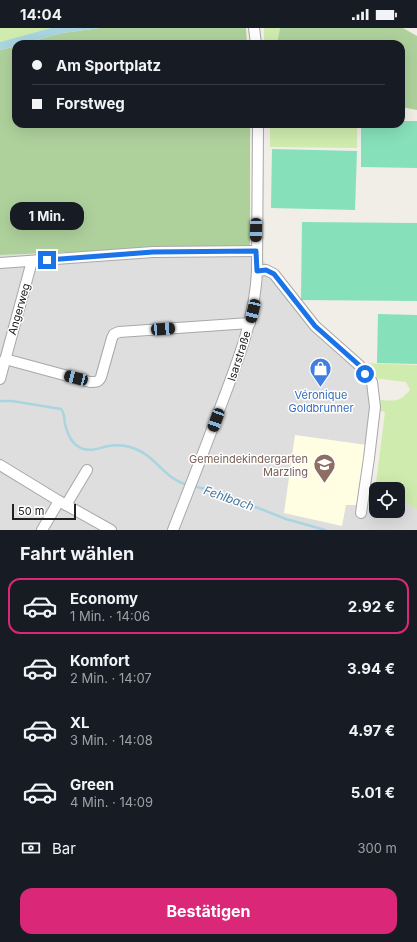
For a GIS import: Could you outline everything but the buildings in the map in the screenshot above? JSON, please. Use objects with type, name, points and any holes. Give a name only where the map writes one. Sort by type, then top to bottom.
[{"type":"street","points":[[254,28],[256,40]]},
{"type":"street","name":"Isarstraße","points":[[173,530],[230,382],[250,323],[256,294],[257,271],[258,128]]},
{"type":"street","points":[[0,263],[153,252],[256,251]]},
{"type":"street","name":"Angerweg","points":[[0,379],[32,261]]},
{"type":"street","points":[[257,271],[266,270],[274,274],[315,326],[359,365],[372,382],[375,407],[370,458],[361,513]]},
{"type":"street","points":[[5,359],[90,382],[96,382],[102,377],[112,338],[114,334],[119,332],[250,323]]},
{"type":"street","points":[[0,465],[111,530]]},
{"type":"street","points":[[42,530],[87,470]]},
{"type":"shaded area","points":[[250,245],[372,387],[364,482],[369,483],[369,518],[405,518],[405,501],[417,510],[417,530],[0,530],[0,255]]},
{"type":"shaded area","name":"Gemeindekindergarten Marzling","points":[[295,435],[367,445],[357,505],[346,505],[342,526],[284,513]]},
{"type":"green space","points":[[0,28],[51,28],[0,42]]},
{"type":"green space","points":[[100,28],[246,28],[247,40],[37,40],[62,33]]},
{"type":"green space","points":[[264,28],[280,28],[278,40],[264,40]]},
{"type":"green space","points":[[280,28],[403,28],[417,36],[417,110],[405,108],[405,40],[278,40]]},
{"type":"green space","points":[[12,47],[12,128],[250,128],[250,245],[0,255],[0,50]]},
{"type":"green space","points":[[405,121],[417,121],[417,168],[361,167],[361,128],[405,128]]},
{"type":"green space","points":[[270,128],[357,128],[357,148],[270,147]]},
{"type":"green space","points":[[272,149],[357,151],[355,210],[271,208]]},
{"type":"green space","points":[[302,222],[417,223],[417,301],[301,300]]},
{"type":"green space","points":[[378,314],[417,315],[417,364],[377,363]]},
{"type":"green space","points":[[361,363],[417,365],[417,510],[405,501],[405,482],[376,482],[385,412],[379,410],[381,400],[390,401],[400,399],[410,390],[406,382],[373,378]]},
{"type":"water","points":[[51,28],[100,28],[62,33],[37,40],[12,40],[12,47],[0,50],[0,42]]},
{"type":"waterway","name":"Fehlbach","points":[[0,401],[12,401],[61,409],[64,414],[68,434],[74,443],[82,449],[90,450],[113,445],[130,447],[139,450],[147,455],[172,478],[188,485]]},
{"type":"waterway","name":"Fehlbach","points":[[193,486],[218,492],[286,519],[325,530]]},
{"type":"place","name":"Véronique Goldbrunner","points":[[321,388]]},
{"type":"place","name":"Gemeindekindergarten Marzling","points":[[324,484]]},
{"type":"route","points":[[47,260],[153,252],[256,251],[257,271],[266,270],[274,274],[315,326],[359,365],[365,374]]}]
